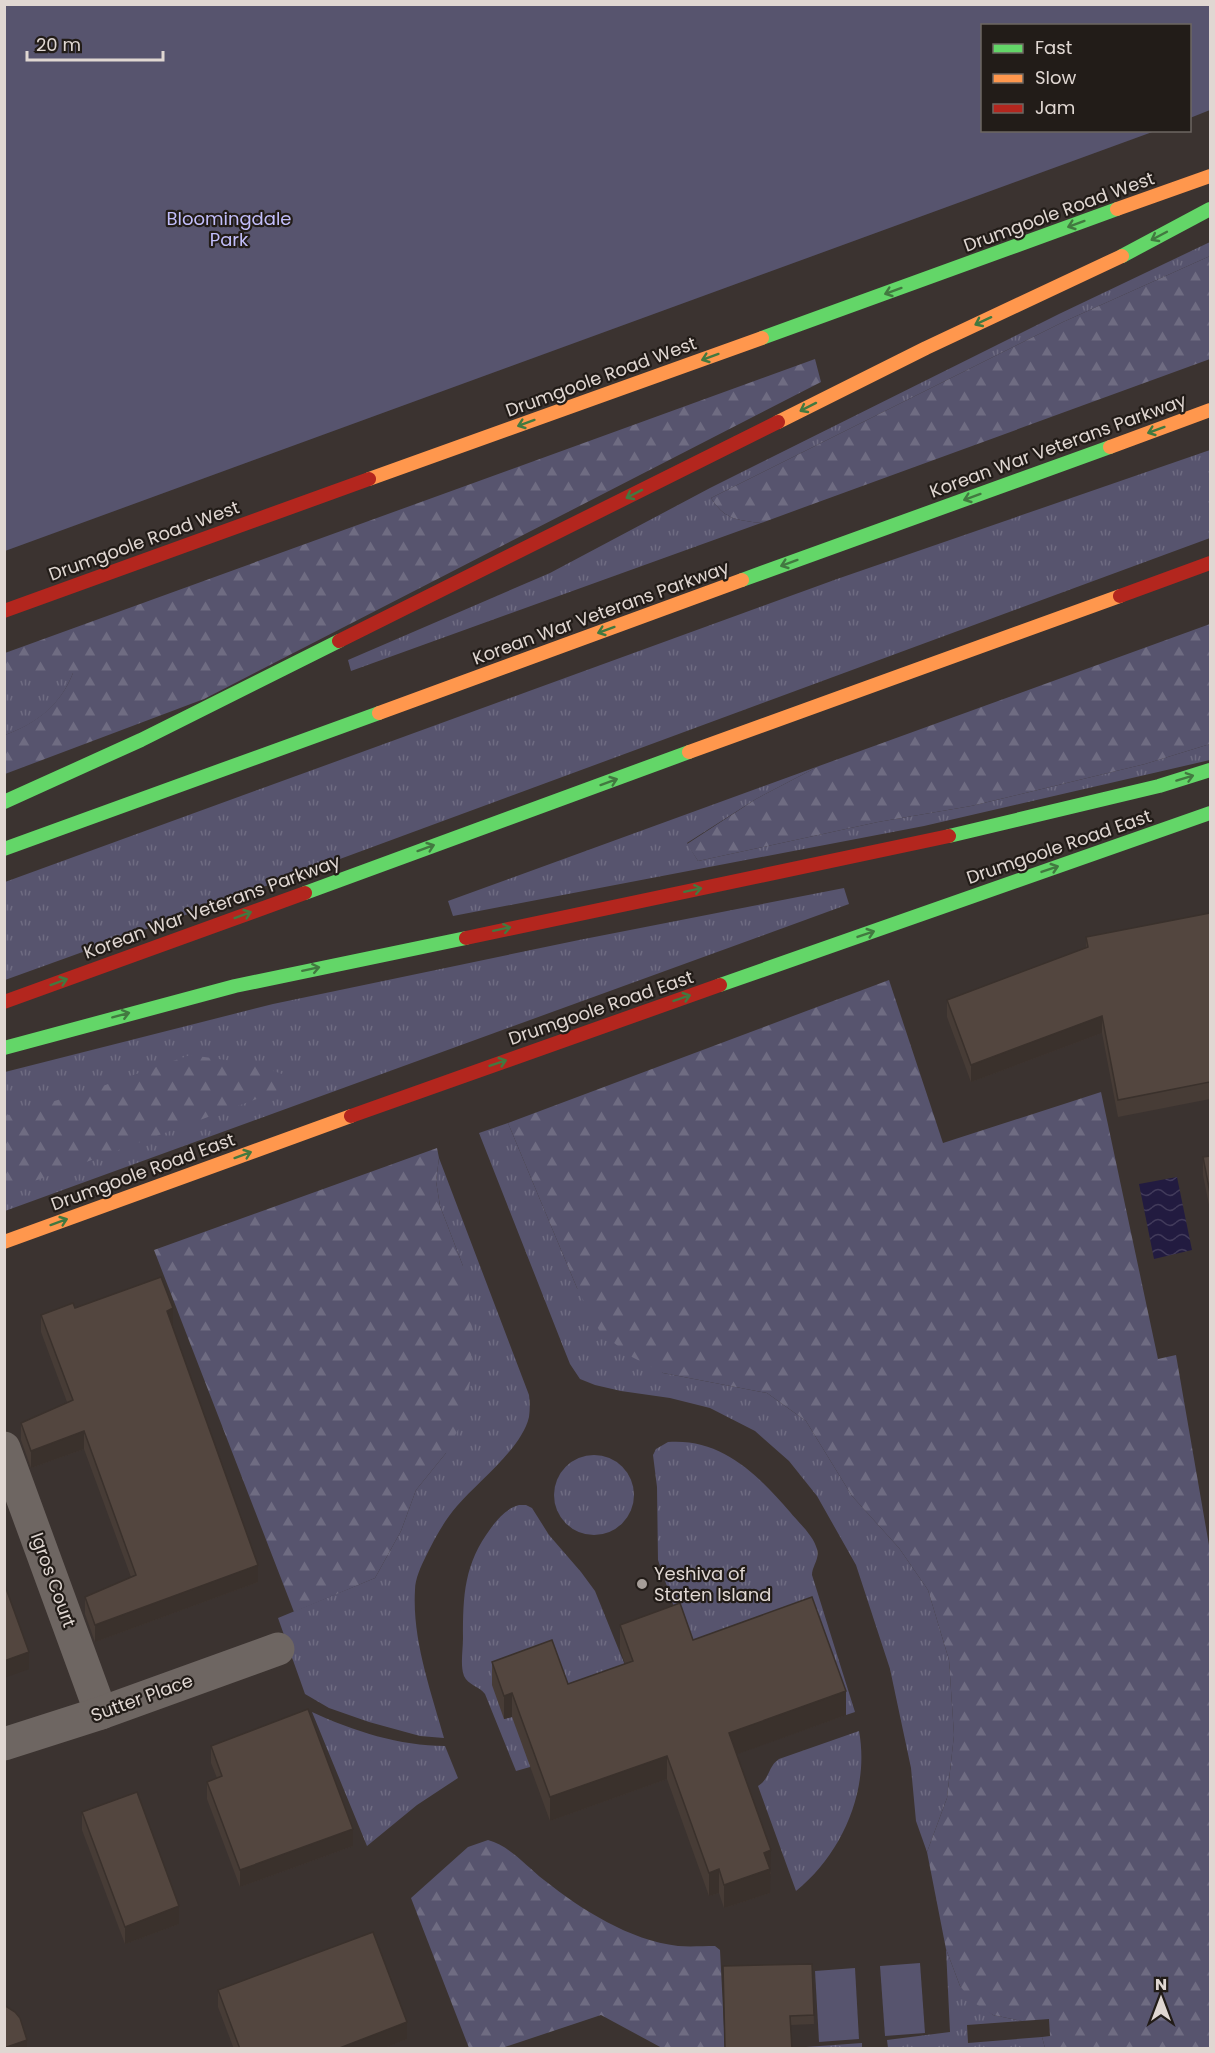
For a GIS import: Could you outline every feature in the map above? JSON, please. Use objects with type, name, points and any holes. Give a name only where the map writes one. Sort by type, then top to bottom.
[{"type":"main road","name":"Drumgoole Road West","points":[[4,611],[1210,176]]},
{"type":"main road","points":[[4,802],[141,740],[915,353],[1136,249],[1210,209]]},
{"type":"main road","name":"Korean War Veterans Parkway","points":[[4,849],[1210,410]]},
{"type":"main road","name":"Korean War Veterans Parkway","points":[[4,1002],[1210,563]]},
{"type":"main road","points":[[4,1048],[235,986],[927,841],[1159,786],[1210,770]]},
{"type":"main road","name":"Drumgoole Road East","points":[[4,1242],[443,1082],[1210,813]]},
{"type":"street","name":"Igros Court","points":[[4,1448],[101,1713]]},
{"type":"street","name":"Sutter Place","points":[[4,1744],[101,1713],[279,1649]]},
{"type":"green space","name":"Bloomingdale Park","points":[[5,4],[1210,5],[1210,110],[1191,118],[1191,24],[981,24],[981,132],[1152,132],[5,551]]},
{"type":"green space","points":[[1210,242],[1210,256],[1063,322],[711,498],[721,511],[732,518],[761,523],[351,671],[348,660],[550,573],[710,488],[1059,314]]},
{"type":"green space","points":[[1210,256],[1210,359],[761,523],[732,518],[721,511],[711,498],[1063,322]]},
{"type":"green space","points":[[815,359],[821,382],[204,699],[5,774],[5,735],[27,725],[46,712],[68,685],[73,673],[5,673],[5,653]]},
{"type":"green space","points":[[1210,450],[1210,538],[302,873],[5,980],[5,882],[837,579]]},
{"type":"green space","points":[[1210,624],[1210,744],[1145,764],[971,806],[878,822],[698,861],[687,844],[756,799],[819,766]]},
{"type":"green space","points":[[5,673],[73,673],[68,685],[46,712],[27,725],[5,735]]},
{"type":"green space","points":[[1210,744],[1210,760],[924,826],[453,916],[448,901],[819,766],[756,799],[687,843],[698,861],[878,822],[971,806],[1145,764]]},
{"type":"green space","points":[[844,888],[849,904],[5,1211],[5,1072],[273,1004]]},
{"type":"green space","points":[[889,980],[943,1143],[1101,1092],[1158,1359],[1176,1355],[1210,1551],[1210,2048],[1045,2048],[1042,2037],[1050,2036],[1049,2019],[1022,2021],[993,2015],[973,2002],[960,1986],[946,1949],[927,1852],[947,1798],[954,1735],[949,1660],[928,1590],[899,1548],[852,1496],[806,1421],[767,1393],[663,1373],[632,1357],[600,1332],[577,1288],[508,1123]]},
{"type":"green space","points":[[190,1055],[254,1064],[282,1074],[288,1085],[265,1096],[5,1192],[5,1116],[94,1089]]},
{"type":"green space","points":[[508,1123],[577,1288],[663,1373],[767,1393],[806,1421],[852,1496],[899,1548],[928,1590],[949,1660],[954,1735],[947,1798],[927,1852],[916,1821],[911,1768],[890,1669],[856,1565],[817,1496],[789,1461],[755,1431],[710,1408],[670,1398],[621,1391],[580,1379],[570,1364],[479,1133]]},
{"type":"green space","points":[[437,1148],[439,1158],[436,1181],[440,1206],[463,1266],[472,1312],[471,1377],[463,1420],[446,1453],[416,1490],[401,1531],[375,1578],[294,1612],[154,1250]]},
{"type":"green space","points":[[439,1158],[529,1395],[530,1406],[525,1429],[518,1441],[448,1518],[436,1536],[416,1581],[415,1609],[419,1646],[444,1738],[420,1736],[369,1722],[329,1708],[305,1694],[278,1618],[375,1578],[401,1531],[416,1490],[446,1453],[463,1266],[440,1206],[436,1181]]},
{"type":"green space","points":[[668,1442],[687,1442],[705,1446],[737,1462],[778,1498],[809,1534],[818,1553],[812,1575],[855,1712],[846,1715],[812,1621],[693,1663],[658,1560],[657,1487],[653,1455],[656,1449]]},
{"type":"green space","points":[[594,1455],[609,1458],[622,1467],[631,1480],[634,1495],[631,1510],[622,1523],[609,1532],[594,1535],[579,1532],[566,1523],[557,1510],[554,1495],[557,1480],[566,1467],[579,1458]]},
{"type":"green space","points":[[519,1505],[532,1508],[549,1535],[595,1591],[633,1685],[530,1767],[516,1771],[485,1694],[466,1679],[462,1662],[465,1594],[470,1567],[482,1541],[494,1524],[507,1511]]},
{"type":"green space","points":[[312,1712],[377,1736],[411,1743],[445,1746],[458,1778],[417,1805],[367,1846]]},
{"type":"green space","points":[[859,1731],[860,1776],[849,1819],[827,1859],[796,1891],[758,1786],[765,1780],[779,1759]]},
{"type":"green space","points":[[488,1840],[504,1847],[574,1902],[607,1922],[660,1943],[715,1946],[720,1950],[725,2048],[662,2048],[601,2015],[502,2048],[469,2048],[411,1898],[468,1847]]},
{"type":"green space","points":[[946,1949],[960,1986],[993,2015],[1022,2021],[967,2025],[968,2043],[1042,2037],[1045,2048],[888,2048],[887,2040],[950,2032]]},
{"type":"green space","points":[[920,1963],[925,2033],[885,2036],[880,1966]]},
{"type":"green space","points":[[855,1968],[859,2039],[819,2042],[815,1971]]},
{"type":"green space","points":[[862,2043],[862,2048],[792,2048]]},
{"type":"water","points":[[1177,1177],[1192,1250],[1154,1259],[1139,1184]]},
{"type":"building","points":[[1210,913],[1210,1082],[1118,1100],[1102,1016],[971,1065],[947,1000],[1088,947],[1086,937]]},
{"type":"building","points":[[1210,1156],[1210,1193],[1203,1157]]},
{"type":"building","points":[[161,1277],[173,1308],[167,1311],[258,1565],[95,1625],[85,1597],[136,1575],[84,1431],[31,1451],[21,1423],[73,1400],[41,1315],[73,1303],[75,1308]]},
{"type":"building","points":[[4,1583],[29,1652],[4,1661]]},
{"type":"building","points":[[812,1597],[846,1691],[729,1733],[771,1850],[764,1853],[770,1869],[724,1885],[719,1869],[709,1873],[667,1756],[550,1797],[512,1693],[504,1696],[492,1662],[552,1640],[568,1684],[633,1661],[620,1625],[680,1603],[693,1640]]},
{"type":"building","points":[[308,1709],[353,1829],[240,1870],[207,1782],[222,1776],[211,1746]]},
{"type":"building","points":[[137,1792],[179,1906],[125,1927],[82,1812]]},
{"type":"building","points":[[373,1932],[407,2022],[337,2049],[240,2049],[218,1990]]},
{"type":"building","points":[[812,1964],[814,2015],[790,2016],[792,2049],[725,2049],[723,1966]]},
{"type":"building","points":[[4,2005],[20,2018],[27,2040],[4,2048]]},
{"type":"traffic: fast","points":[[762,338],[1117,209]]},
{"type":"traffic: fast","points":[[1122,256],[1210,209]]},
{"type":"traffic: fast","points":[[742,580],[1110,447]]},
{"type":"traffic: fast","points":[[4,802],[141,740],[339,641]]},
{"type":"traffic: fast","points":[[4,849],[379,713]]},
{"type":"traffic: fast","points":[[305,893],[689,752]]},
{"type":"traffic: fast","points":[[949,836],[1159,786],[1210,770]]},
{"type":"traffic: fast","points":[[720,985],[1210,813]]},
{"type":"traffic: fast","points":[[4,1048],[235,986],[466,938]]},
{"type":"traffic: slow","points":[[1117,209],[1210,176]]},
{"type":"traffic: slow","points":[[778,422],[926,348],[1122,256]]},
{"type":"traffic: slow","points":[[369,479],[762,338]]},
{"type":"traffic: slow","points":[[1110,447],[1210,410]]},
{"type":"traffic: slow","points":[[379,713],[742,580]]},
{"type":"traffic: slow","points":[[689,752],[1120,596]]},
{"type":"traffic: slow","points":[[4,1242],[351,1116]]},
{"type":"traffic: jam","points":[[339,641],[778,422]]},
{"type":"traffic: jam","points":[[4,611],[369,479]]},
{"type":"traffic: jam","points":[[1120,596],[1210,563]]},
{"type":"traffic: jam","points":[[466,938],[949,836]]},
{"type":"traffic: jam","points":[[4,1002],[305,893]]},
{"type":"traffic: jam","points":[[351,1116],[720,985]]},
{"type":"place","name":"Yeshiva of Staten Island","points":[[642,1584]]}]
